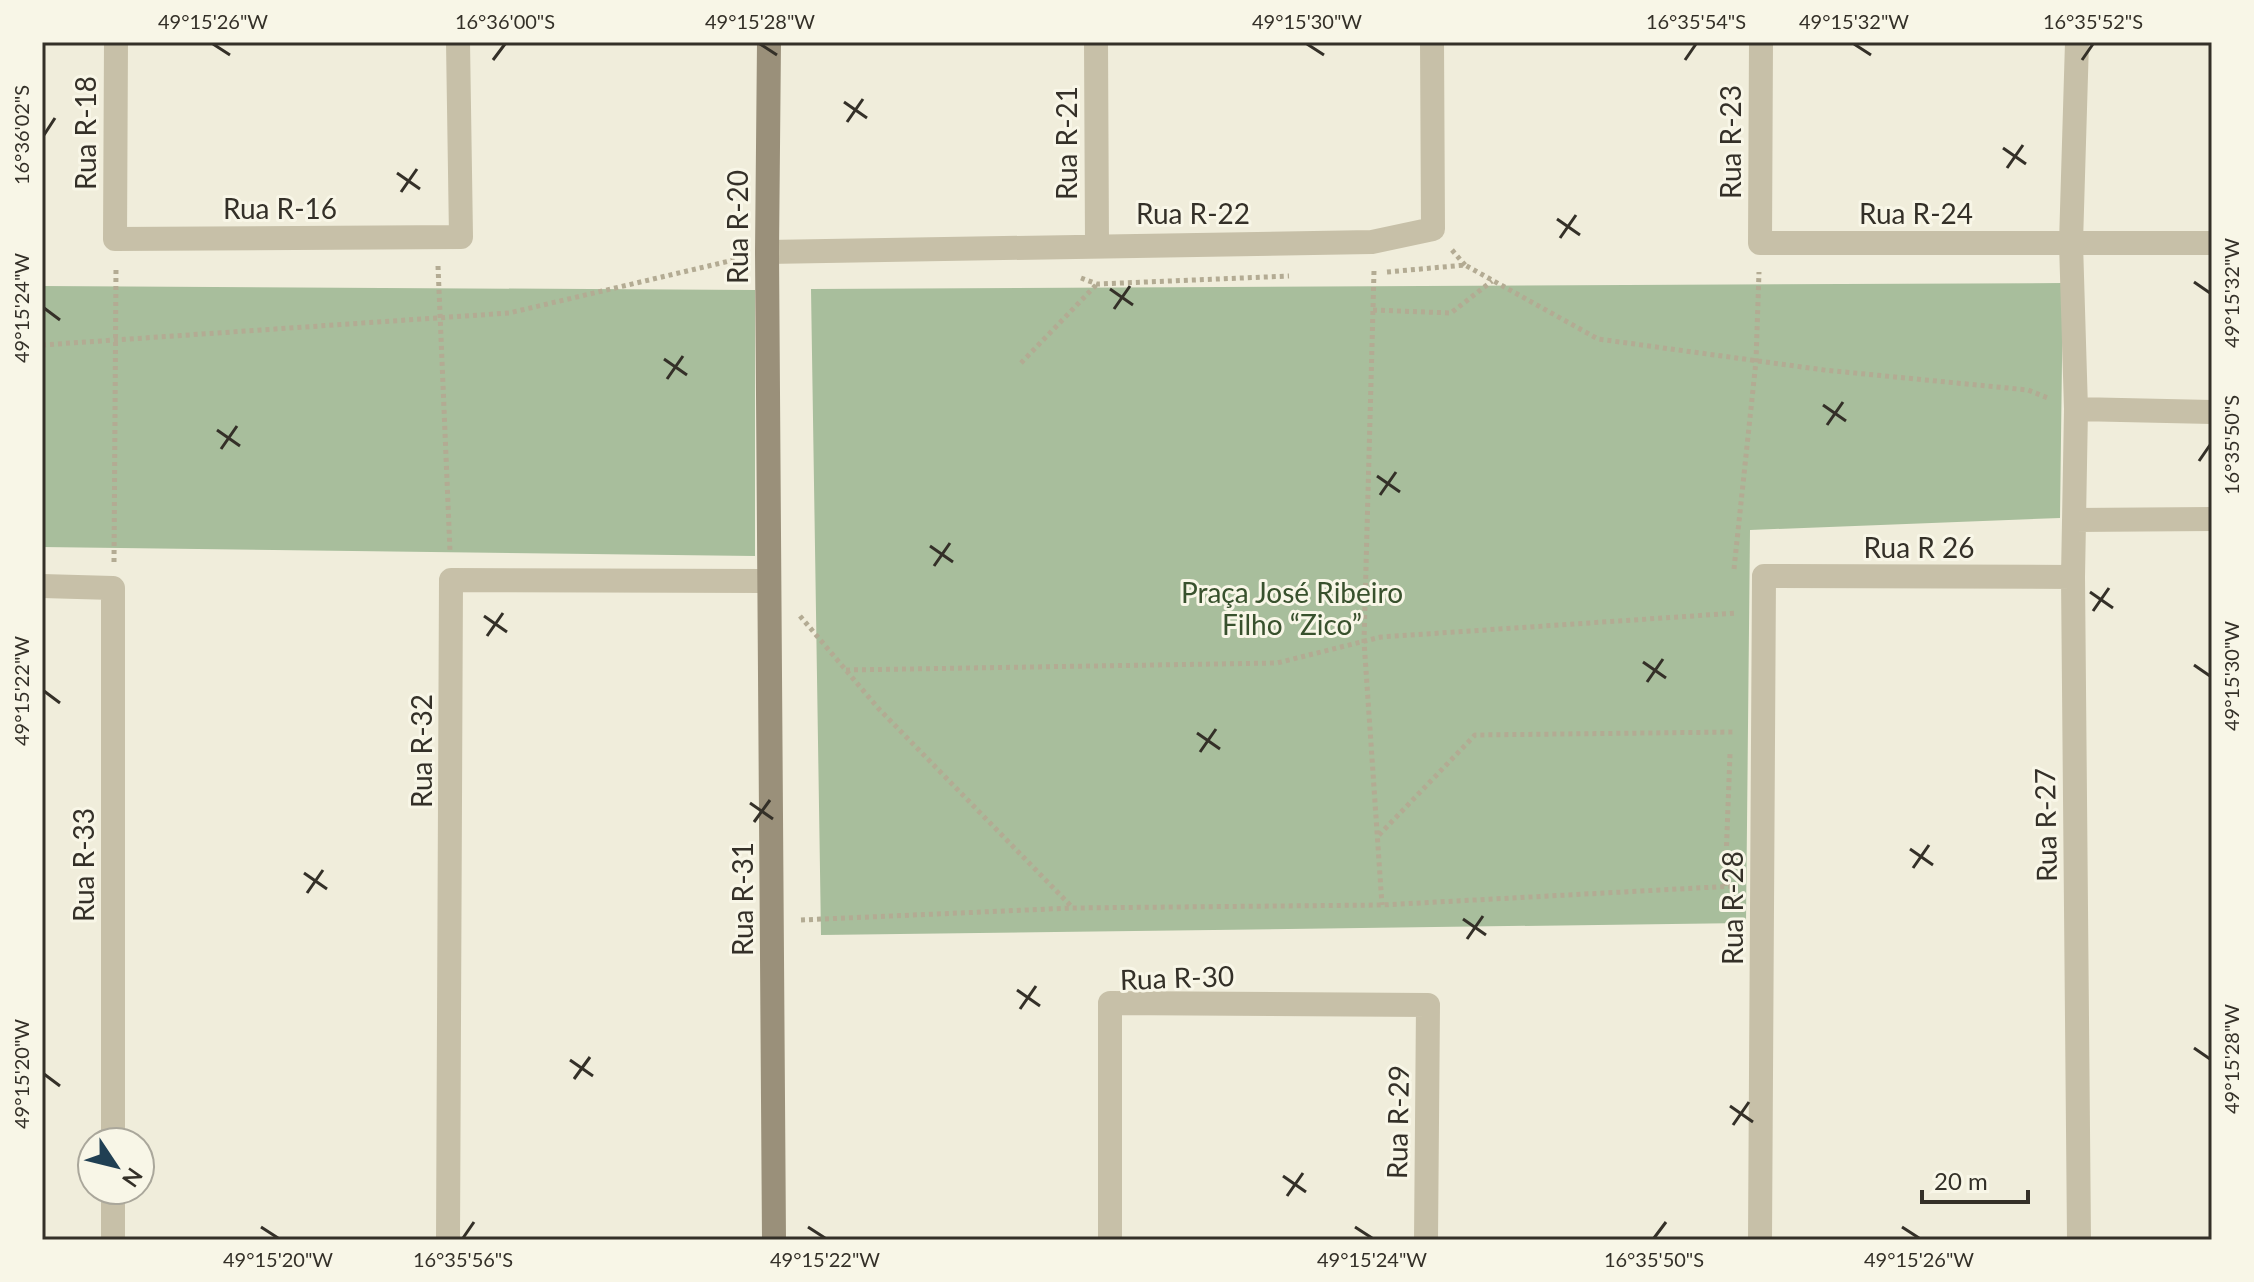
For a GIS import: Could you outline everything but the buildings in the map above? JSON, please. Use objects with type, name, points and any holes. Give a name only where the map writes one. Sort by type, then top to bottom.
[{"type":"street","name":"Rua R-18","points":[[115,231],[116,42]]},
{"type":"street","points":[[449,237],[458,42]]},
{"type":"street","name":"Rua R-20","points":[[768,413],[769,42]]},
{"type":"street","name":"Rua R-21","points":[[1096,42],[1097,244]]},
{"type":"street","name":"Rua R-22","points":[[767,252],[1097,244],[1372,242],[1433,229],[1432,42]]},
{"type":"street","name":"Rua R-23","points":[[1760,243],[1761,42]]},
{"type":"street","points":[[2077,42],[2071,243],[2076,409],[2212,412]]},
{"type":"street","name":"Rua R-16","points":[[115,231],[449,237]]},
{"type":"street","name":"Rua R-24","points":[[1760,243],[2212,243]]},
{"type":"street","name":"Rua R-27","points":[[2076,409],[2073,577],[2079,1240]]},
{"type":"street","name":"Rua R-31","points":[[768,413],[774,1240]]},
{"type":"street","points":[[2074,520],[2212,519]]},
{"type":"street","name":"Rua R 26","points":[[1764,576],[2073,577]]},
{"type":"street","name":"Rua R-28","points":[[1760,1240],[1764,576]]},
{"type":"street","points":[[451,580],[769,581]]},
{"type":"street","name":"Rua R-32","points":[[448,1240],[451,580]]},
{"type":"street","points":[[42,586],[113,588]]},
{"type":"street","name":"Rua R-33","points":[[113,588],[113,1126]]},
{"type":"street","name":"Rua R-30","points":[[1110,1240],[1110,1003],[1428,1005]]},
{"type":"street","name":"Rua R-29","points":[[1426,1240],[1428,1005]]},
{"type":"street","points":[[113,1206],[113,1240]]},
{"type":"path","points":[[113,588],[117,340],[115,231]]},
{"type":"path","points":[[449,237],[440,317],[451,580]]},
{"type":"path","points":[[1372,242],[1374,273],[1364,641],[1382,905]]},
{"type":"path","points":[[42,345],[509,313],[767,252]]},
{"type":"path","points":[[1359,274],[1465,265],[1598,339],[1824,370],[2028,390],[2076,409]]},
{"type":"path","points":[[1070,274],[1097,284],[1297,276]]},
{"type":"path","points":[[1373,310],[1451,313],[1492,281]]},
{"type":"path","points":[[1021,363],[1097,284]]},
{"type":"path","points":[[769,581],[878,708],[1072,908]]},
{"type":"path","points":[[846,670],[1277,663],[1364,641],[1557,623],[1764,612]]},
{"type":"path","points":[[1377,836],[1475,735],[1763,732]]},
{"type":"path","points":[[772,921],[1072,908],[1382,905],[1762,884]]},
{"type":"green space","name":"Praça José Ribeiro Filho “Zico”","points":[[2063,283],[2060,518],[1750,530],[1746,923],[821,935],[811,289]]},
{"type":"green space","points":[[42,286],[755,290],[755,556],[42,547]]}]
